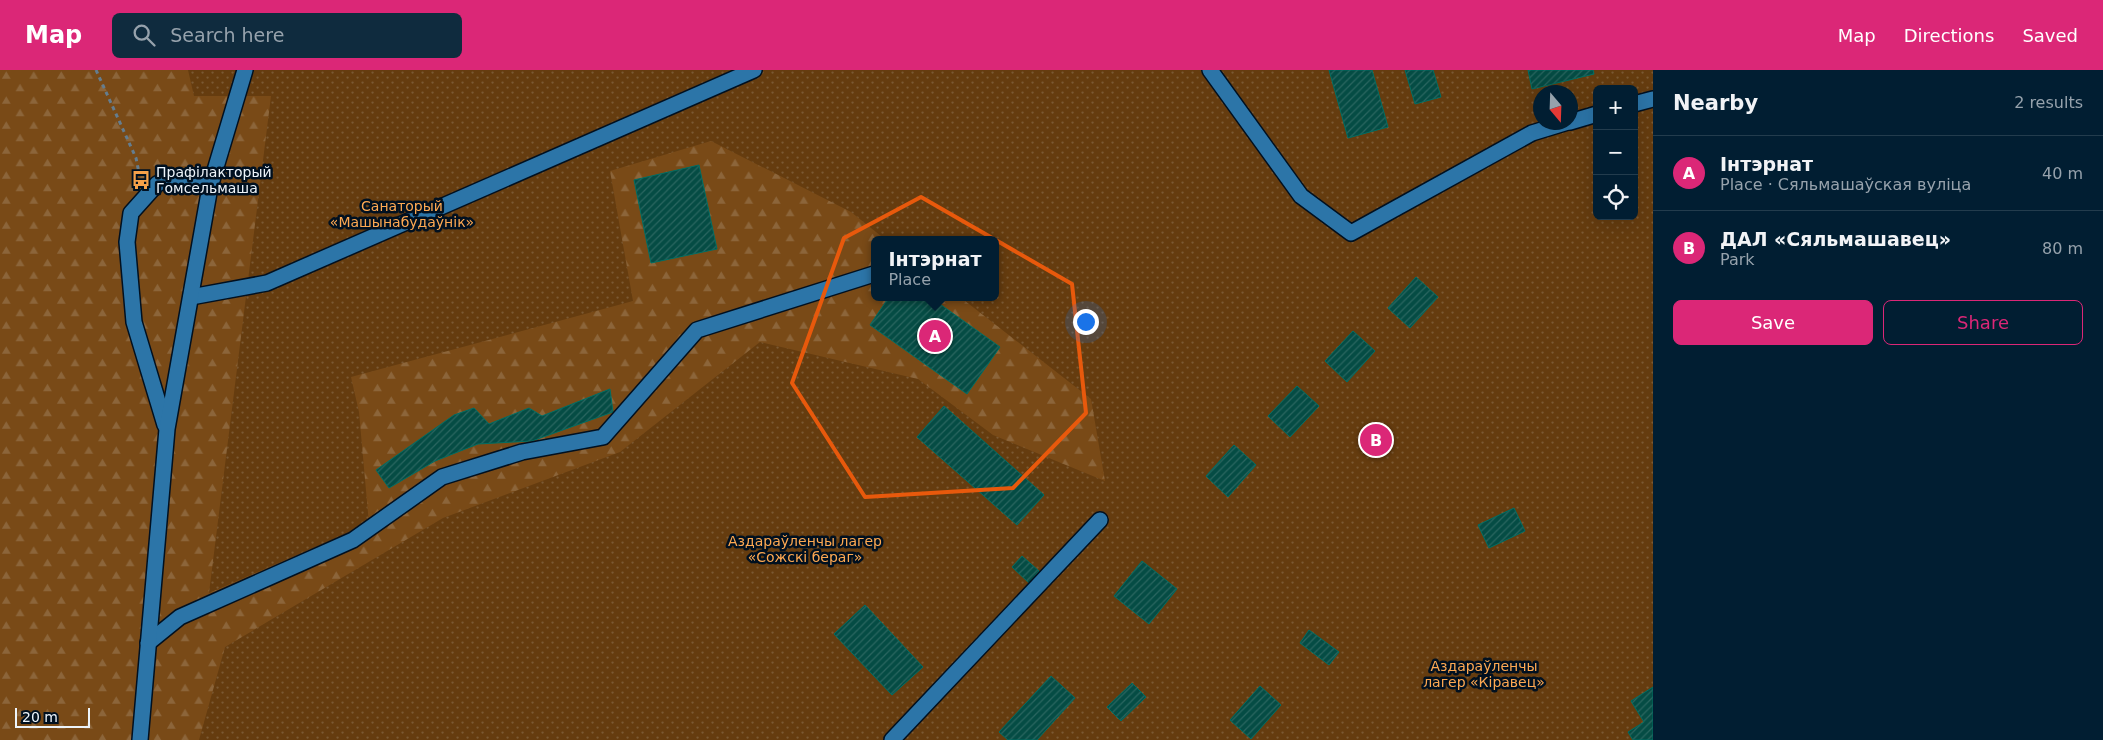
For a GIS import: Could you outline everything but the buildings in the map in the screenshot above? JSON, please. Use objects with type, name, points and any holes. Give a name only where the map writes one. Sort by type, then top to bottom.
[{"type":"street","points":[[140,740],[167,429],[210,186],[245,70]]},
{"type":"street","points":[[191,296],[267,283],[754,70]]},
{"type":"street","points":[[1210,70],[1301,196],[1351,234],[1532,133],[1542,130]]},
{"type":"street","points":[[1638,103],[1653,99]]},
{"type":"street","points":[[1578,119],[1593,115]]},
{"type":"street","points":[[167,429],[134,322],[127,242],[131,214],[157,184],[169,178],[192,180],[210,186]]},
{"type":"street","points":[[148,643],[180,617],[353,540],[442,477],[522,452],[603,437],[697,330],[871,275]]},
{"type":"street","points":[[892,740],[1100,520]]},
{"type":"path","points":[[96,70],[136,158],[141,180]]},
{"type":"highlighted area","points":[[921,197],[1072,284],[1086,413],[1013,488],[865,497],[792,383],[844,238]]},
{"type":"green space","points":[[0,70],[1653,70],[1653,740],[0,740]]},
{"type":"green space","points":[[188,70],[1653,70],[1653,740],[199,740],[225,647],[443,518],[620,452],[760,342],[918,379],[993,435],[1105,481],[1091,399],[965,301],[999,301],[999,236],[881,236],[851,212],[711,141],[610,171],[633,301],[351,377],[359,412],[369,524],[209,593],[271,96],[194,96]]},
{"type":"place","name":"Прафілакторый Гомсельмаша","points":[[141,180]]},
{"type":"place","name":"Інтэрнат","points":[[935,336]]},
{"type":"place","name":"ДАЛ «Сяльмашавец»","points":[[1376,440]]},
{"type":"park label","name":"Санаторый «Машынабудаўнік»","points":[[402,214]]},
{"type":"park label","name":"Аздараўленчы лагер «Сожскі бераг»","points":[[805,550]]},
{"type":"park label","name":"Аздараўленчы лагер «Кіравец»","points":[[1484,674]]}]
